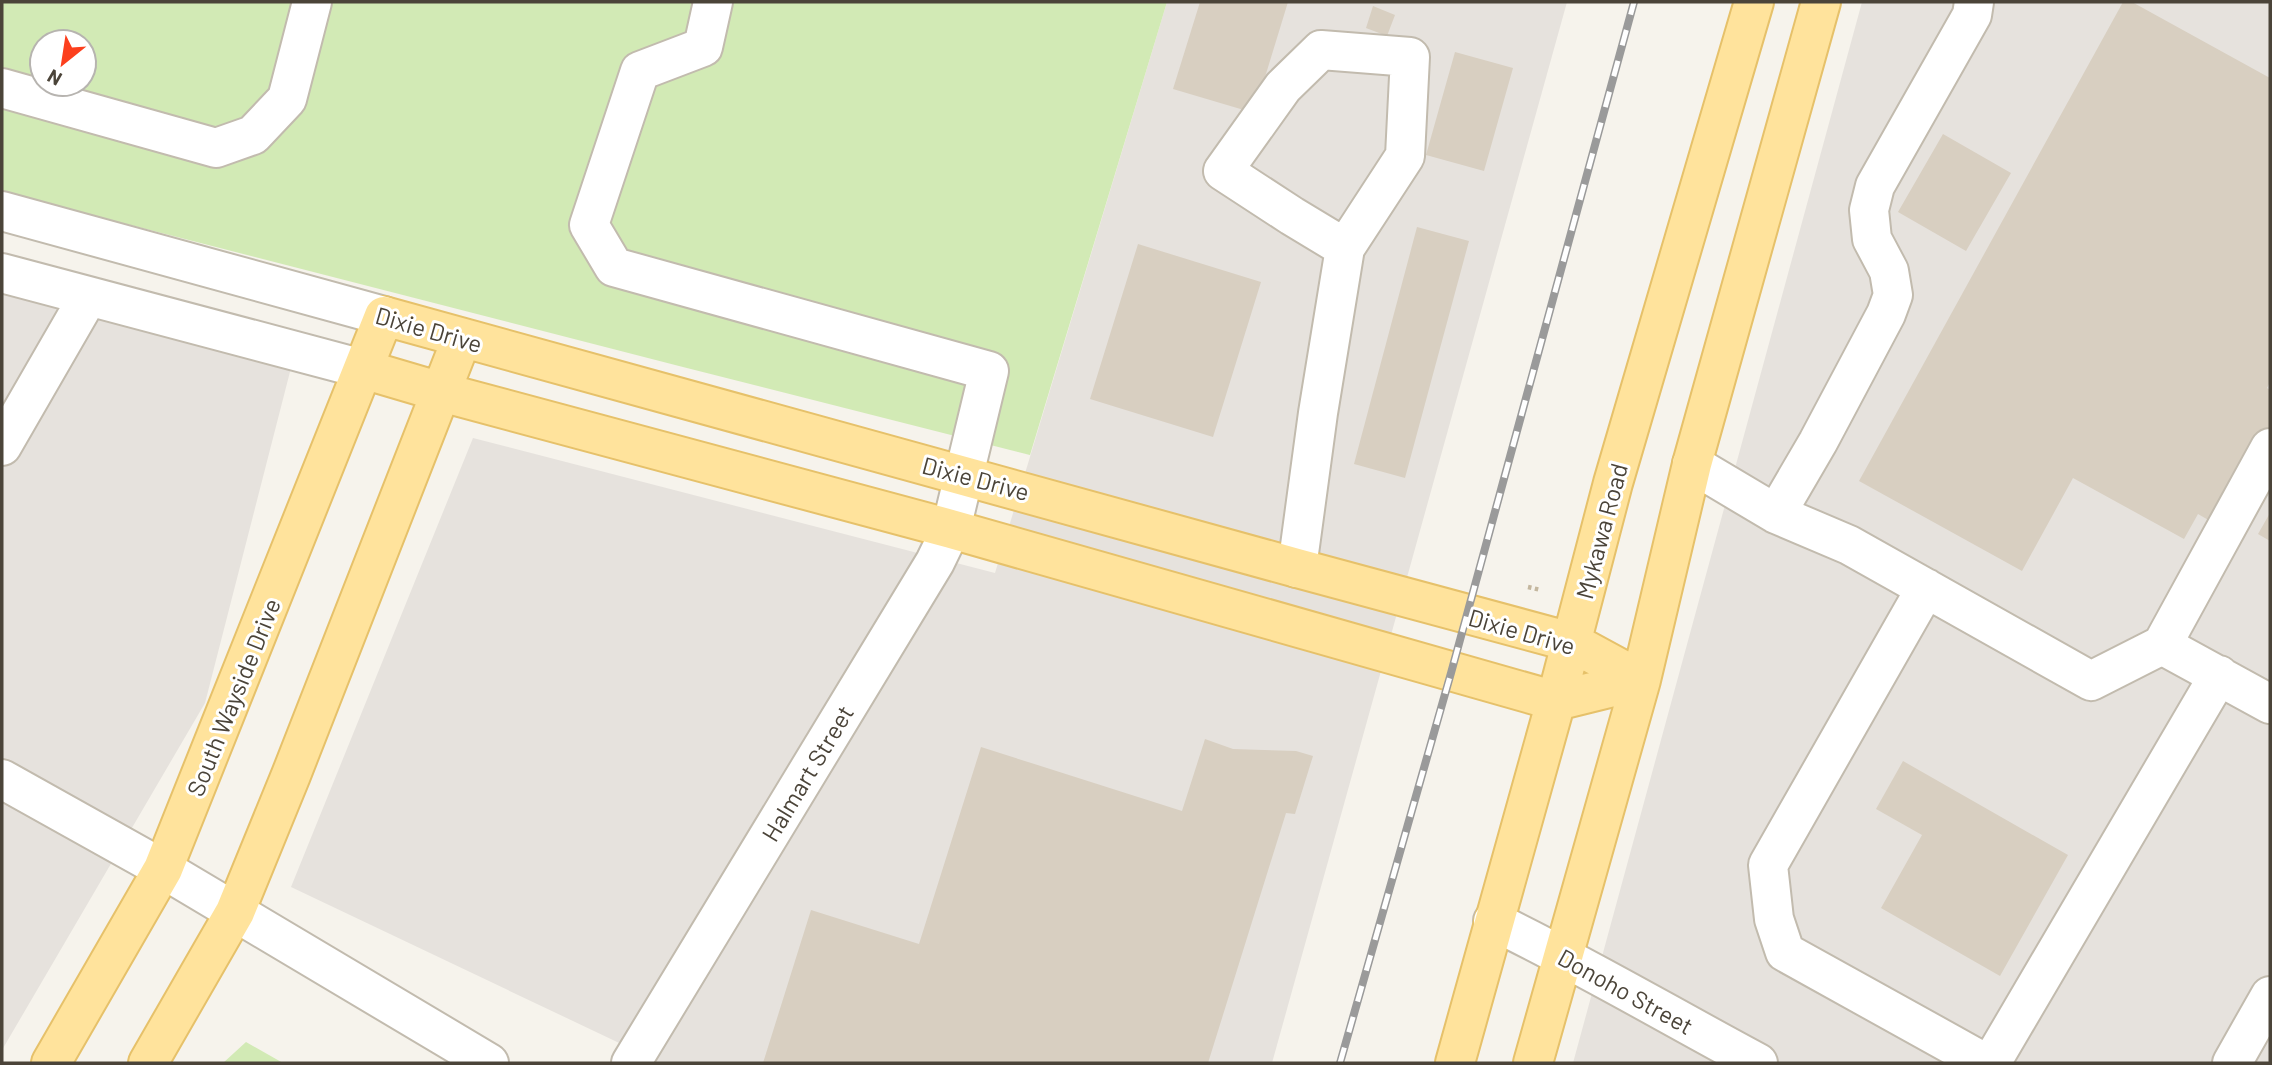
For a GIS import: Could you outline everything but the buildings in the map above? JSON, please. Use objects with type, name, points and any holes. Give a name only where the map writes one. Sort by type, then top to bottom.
[{"type":"main road","name":"Mykawa Road","points":[[1455,1063],[1556,701],[1613,483],[1754,2]]},
{"type":"main road","points":[[1533,1063],[1641,680],[1692,464],[1821,2]]},
{"type":"main road","name":"Dixie Drive","points":[[384,316],[1571,642],[1641,680]]},
{"type":"main road","name":"South Wayside Drive","points":[[51,1063],[163,869],[384,316]]},
{"type":"main road","points":[[148,1063],[236,912],[462,338]]},
{"type":"main road","name":"Dixie Drive","points":[[363,369],[951,529],[1556,701],[1641,680]]},
{"type":"street","points":[[2,88],[216,148],[253,135],[287,99],[312,2]]},
{"type":"street","name":"Halmart Street","points":[[631,1063],[935,562],[951,529],[989,371],[614,267],[589,225],[640,71],[703,47],[713,2]]},
{"type":"street","points":[[1776,514],[1818,442],[1881,324],[1893,295],[1889,271],[1872,239],[1869,210],[1875,186],[1972,15],[1974,2]]},
{"type":"street","points":[[1297,568],[1318,413],[1345,248],[1405,156],[1410,57],[1321,50],[1283,87],[1223,171],[1345,248]]},
{"type":"street","name":"Dixie Drive","points":[[2,211],[384,316]]},
{"type":"street","name":"Dixie Drive","points":[[2,273],[363,369]]},
{"type":"street","points":[[2,446],[88,297]]},
{"type":"street","points":[[1692,464],[1776,514],[1849,545],[2091,681],[2162,645],[2270,449]]},
{"type":"street","points":[[1926,588],[1769,865],[1774,919],[1785,952],[1985,1063]]},
{"type":"street","points":[[2162,645],[2270,704]]},
{"type":"street","points":[[1991,1063],[2219,675]]},
{"type":"street","points":[[2,779],[163,869],[489,1063]]},
{"type":"street","name":"Donoho Street","points":[[1493,921],[1563,955],[1638,999],[1758,1063]]},
{"type":"street","points":[[2232,1063],[2270,996]]},
{"type":"shaded area","points":[[1167,2],[1567,2],[1272,1063],[654,1063],[655,1060],[291,887],[473,438],[995,573]]},
{"type":"shaded area","points":[[1862,2],[2270,2],[2270,1063],[1573,1063]]},
{"type":"shaded area","points":[[2,284],[292,364],[205,703],[2,1050]]},
{"type":"green space","points":[[2,2],[1167,2],[1030,455],[2,192]]},
{"type":"green space","points":[[246,1042],[283,1063],[223,1063]]},
{"type":"railway","points":[[1340,1063],[1451,673],[1634,2]]}]
